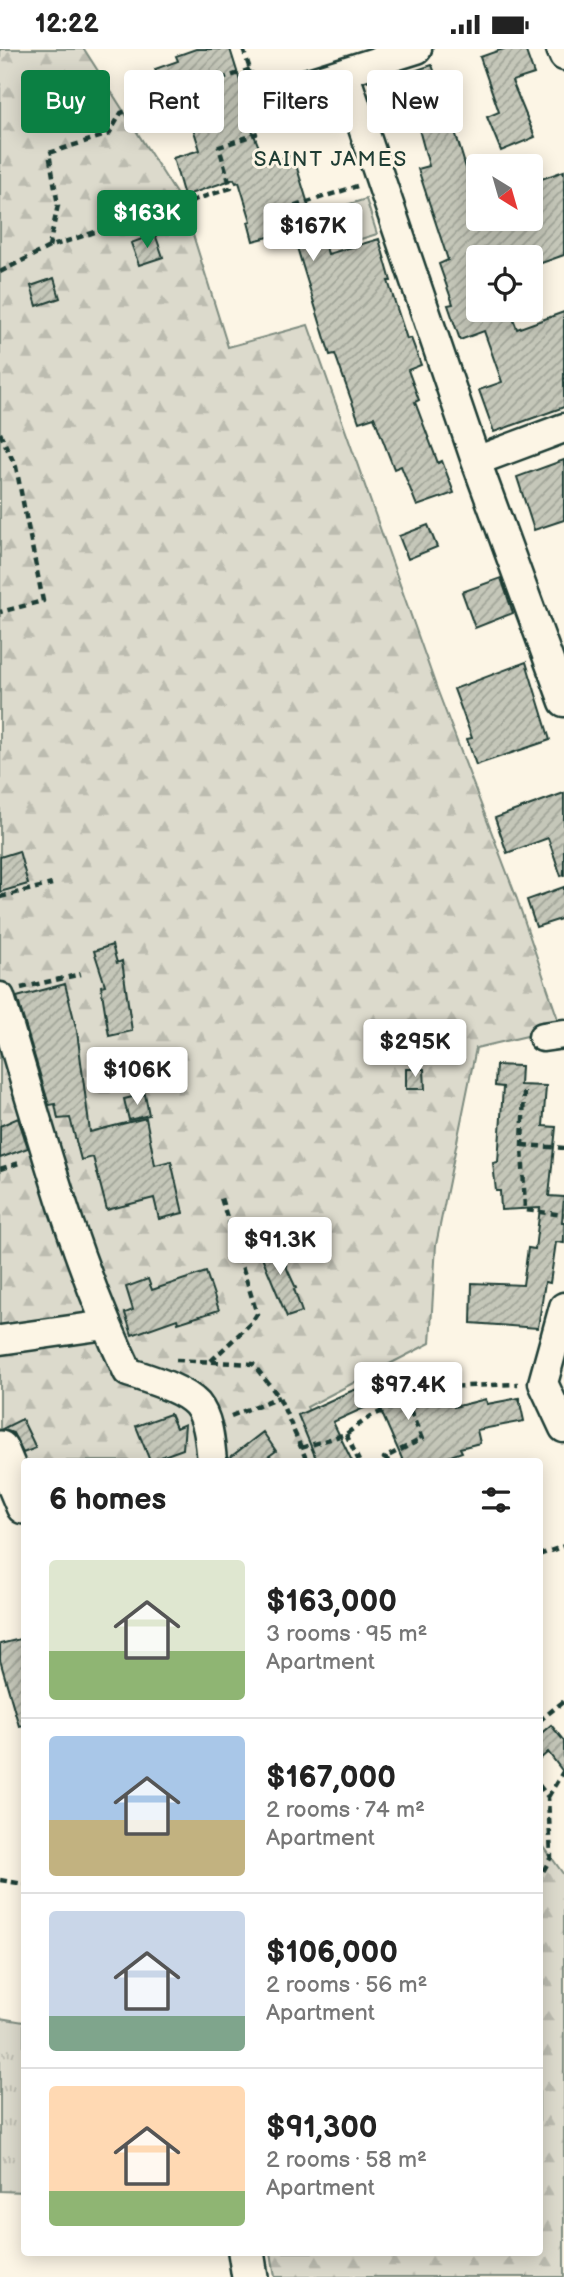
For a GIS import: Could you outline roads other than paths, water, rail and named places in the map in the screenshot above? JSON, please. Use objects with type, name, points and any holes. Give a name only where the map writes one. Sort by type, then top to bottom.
[{"type":"main road","points":[[0,1449],[21,1499]]},
{"type":"main road","points":[[247,2256],[250,2277]]},
{"type":"street","points":[[350,70],[417,49]]},
{"type":"street","points":[[561,49],[564,56]]},
{"type":"street","points":[[353,101],[476,461],[559,671],[564,702]]},
{"type":"street","points":[[476,461],[564,428]]},
{"type":"street","points":[[7,993],[47,1154],[106,1325],[128,1371],[177,1391],[197,1404],[207,1426],[212,1458]]},
{"type":"street","points":[[564,1307],[542,1383],[564,1428]]},
{"type":"street","points":[[0,1340],[106,1325]]},
{"type":"district","name":"SAINT JAMES","points":[[331,159]]}]
